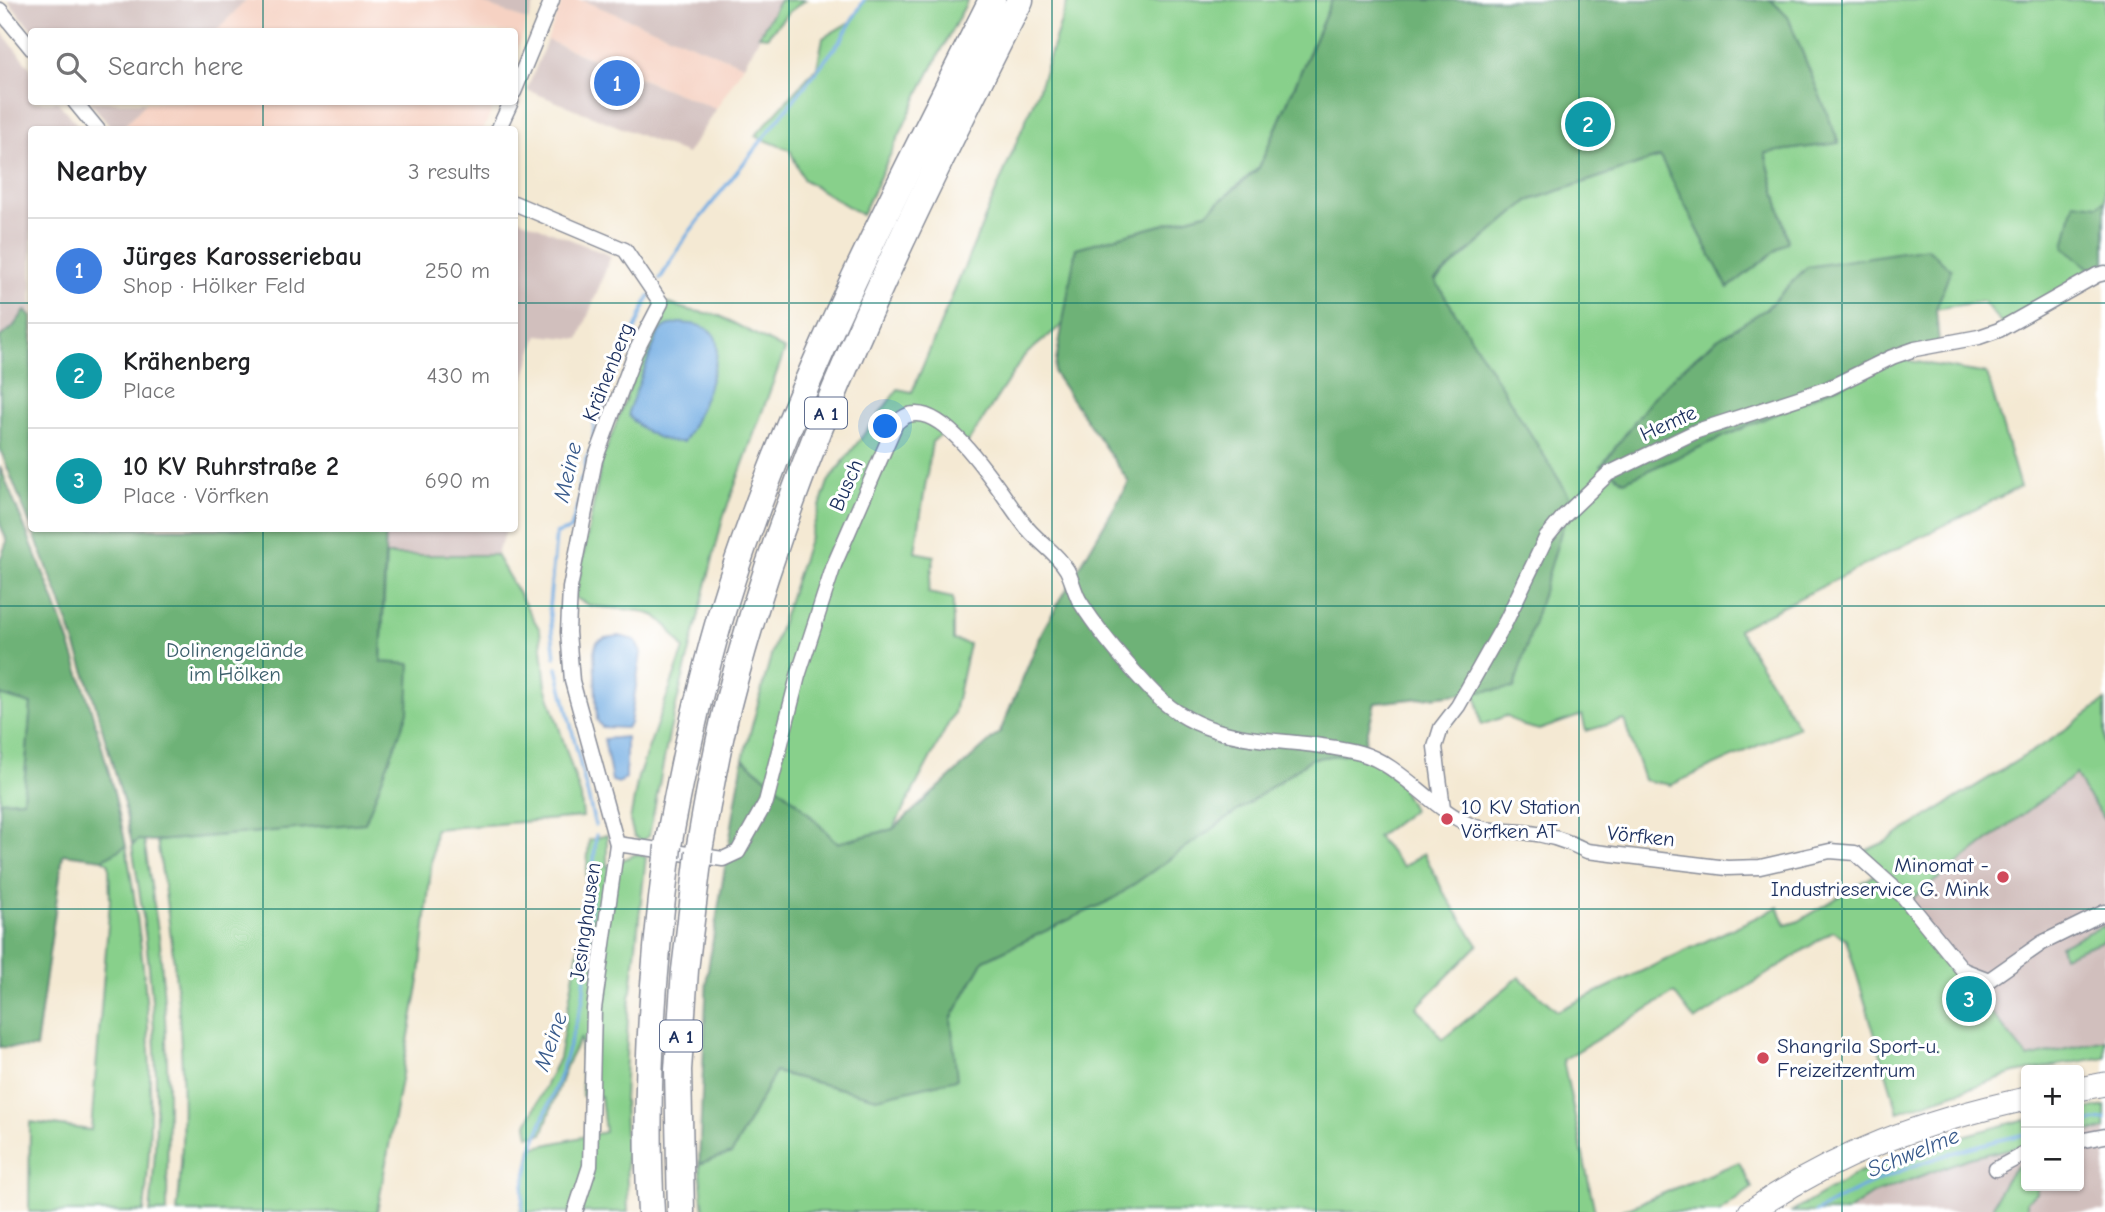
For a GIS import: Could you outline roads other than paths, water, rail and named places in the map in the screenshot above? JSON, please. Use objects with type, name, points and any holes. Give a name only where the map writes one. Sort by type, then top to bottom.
[{"type":"highway","name":"A 1","points":[[651,1212],[648,1112],[653,979],[668,852],[681,774],[708,659],[760,498],[811,374],[867,252],[992,0]]},
{"type":"highway","name":"A 1","points":[[681,1212],[678,1070],[685,970],[699,856],[715,760],[744,646],[772,554],[822,420],[905,229],[1020,0]]},
{"type":"main road","points":[[2084,1088],[2105,1084]]},
{"type":"main road","points":[[1750,1212],[1819,1169],[1869,1146],[1944,1120],[2021,1100]]},
{"type":"street","points":[[518,82],[552,0]]},
{"type":"street","points":[[0,10],[28,44]]},
{"type":"street","points":[[77,105],[95,126]]},
{"type":"street","points":[[500,126],[509,105]]},
{"type":"street","name":"Krähenberg","points":[[518,205],[625,250],[631,255],[661,303],[635,353],[595,460],[570,588],[568,632],[572,681],[617,844]]},
{"type":"street","name":"Hemte","points":[[1443,807],[1435,747],[1441,728],[1458,706],[1506,621],[1546,538],[1564,516],[1608,474],[1697,431],[1829,388],[1904,353],[1999,330],[2105,273]]},
{"type":"street","name":"Busch","points":[[617,844],[723,859],[738,852],[766,802],[798,676],[834,565],[896,423],[905,416],[917,414],[945,428],[967,446],[1025,527],[1048,547],[1066,569],[1079,598],[1107,640],[1150,690],[1194,722],[1216,731],[1260,741]]},
{"type":"street","name":"Vörfken","points":[[1260,741],[1321,745],[1363,754],[1401,775],[1423,796],[1469,824],[1486,830],[1544,835],[1587,851],[1727,868],[1760,867],[1830,851],[1855,853],[1903,896],[1963,970],[1989,980],[2042,943],[2105,912]]},
{"type":"street","name":"Jesinghausen","points":[[575,1212],[590,1166],[594,1009],[617,844]]},
{"type":"street","points":[[2084,1141],[2105,1136]]},
{"type":"street","points":[[1996,1169],[2021,1156]]},
{"type":"water","points":[[679,323],[707,329],[714,335],[717,344],[713,372],[695,421],[683,442],[675,442],[653,435],[640,427],[629,416],[629,409],[659,332],[667,326]]},
{"type":"water","points":[[619,636],[635,640],[641,653],[630,724],[626,728],[602,727],[597,720],[594,651],[597,642]]},
{"type":"water","points":[[626,737],[626,778],[619,783],[612,781],[604,739]]},
{"type":"waterway","name":"Meine","points":[[660,279],[687,235],[841,40],[864,0]]},
{"type":"waterway","name":"Meine","points":[[555,657],[549,607],[556,534],[571,529],[580,497],[579,483],[584,475],[586,459],[593,447],[594,424],[604,404],[602,393],[618,369],[649,296]]},
{"type":"waterway","name":"Meine","points":[[557,668],[595,825]]},
{"type":"waterway","name":"Meine","points":[[522,1212],[523,1190],[534,1143],[560,1075],[583,1000],[596,835]]},
{"type":"waterway","name":"Schwelme","points":[[2084,1122],[2105,1119]]},
{"type":"waterway","name":"Schwelme","points":[[1816,1212],[1840,1198],[1918,1164],[2021,1135]]},
{"type":"place","name":"Jürges Karosseriebau","points":[[617,83]]},
{"type":"place","name":"Krähenberg","points":[[1588,124]]},
{"type":"place","name":"10 KV Station Vörfken AT","points":[[1447,819]]},
{"type":"place","name":"Minomat - Industrieservice G. Mink","points":[[2003,877]]},
{"type":"place","name":"10 KV Ruhrstraße 2","points":[[1969,999]]},
{"type":"place","name":"Shangrila Sport-u. Freizeitzentrum","points":[[1763,1058]]},
{"type":"park label","name":"Dolinengelände im Hölken","points":[[235,662]]}]
